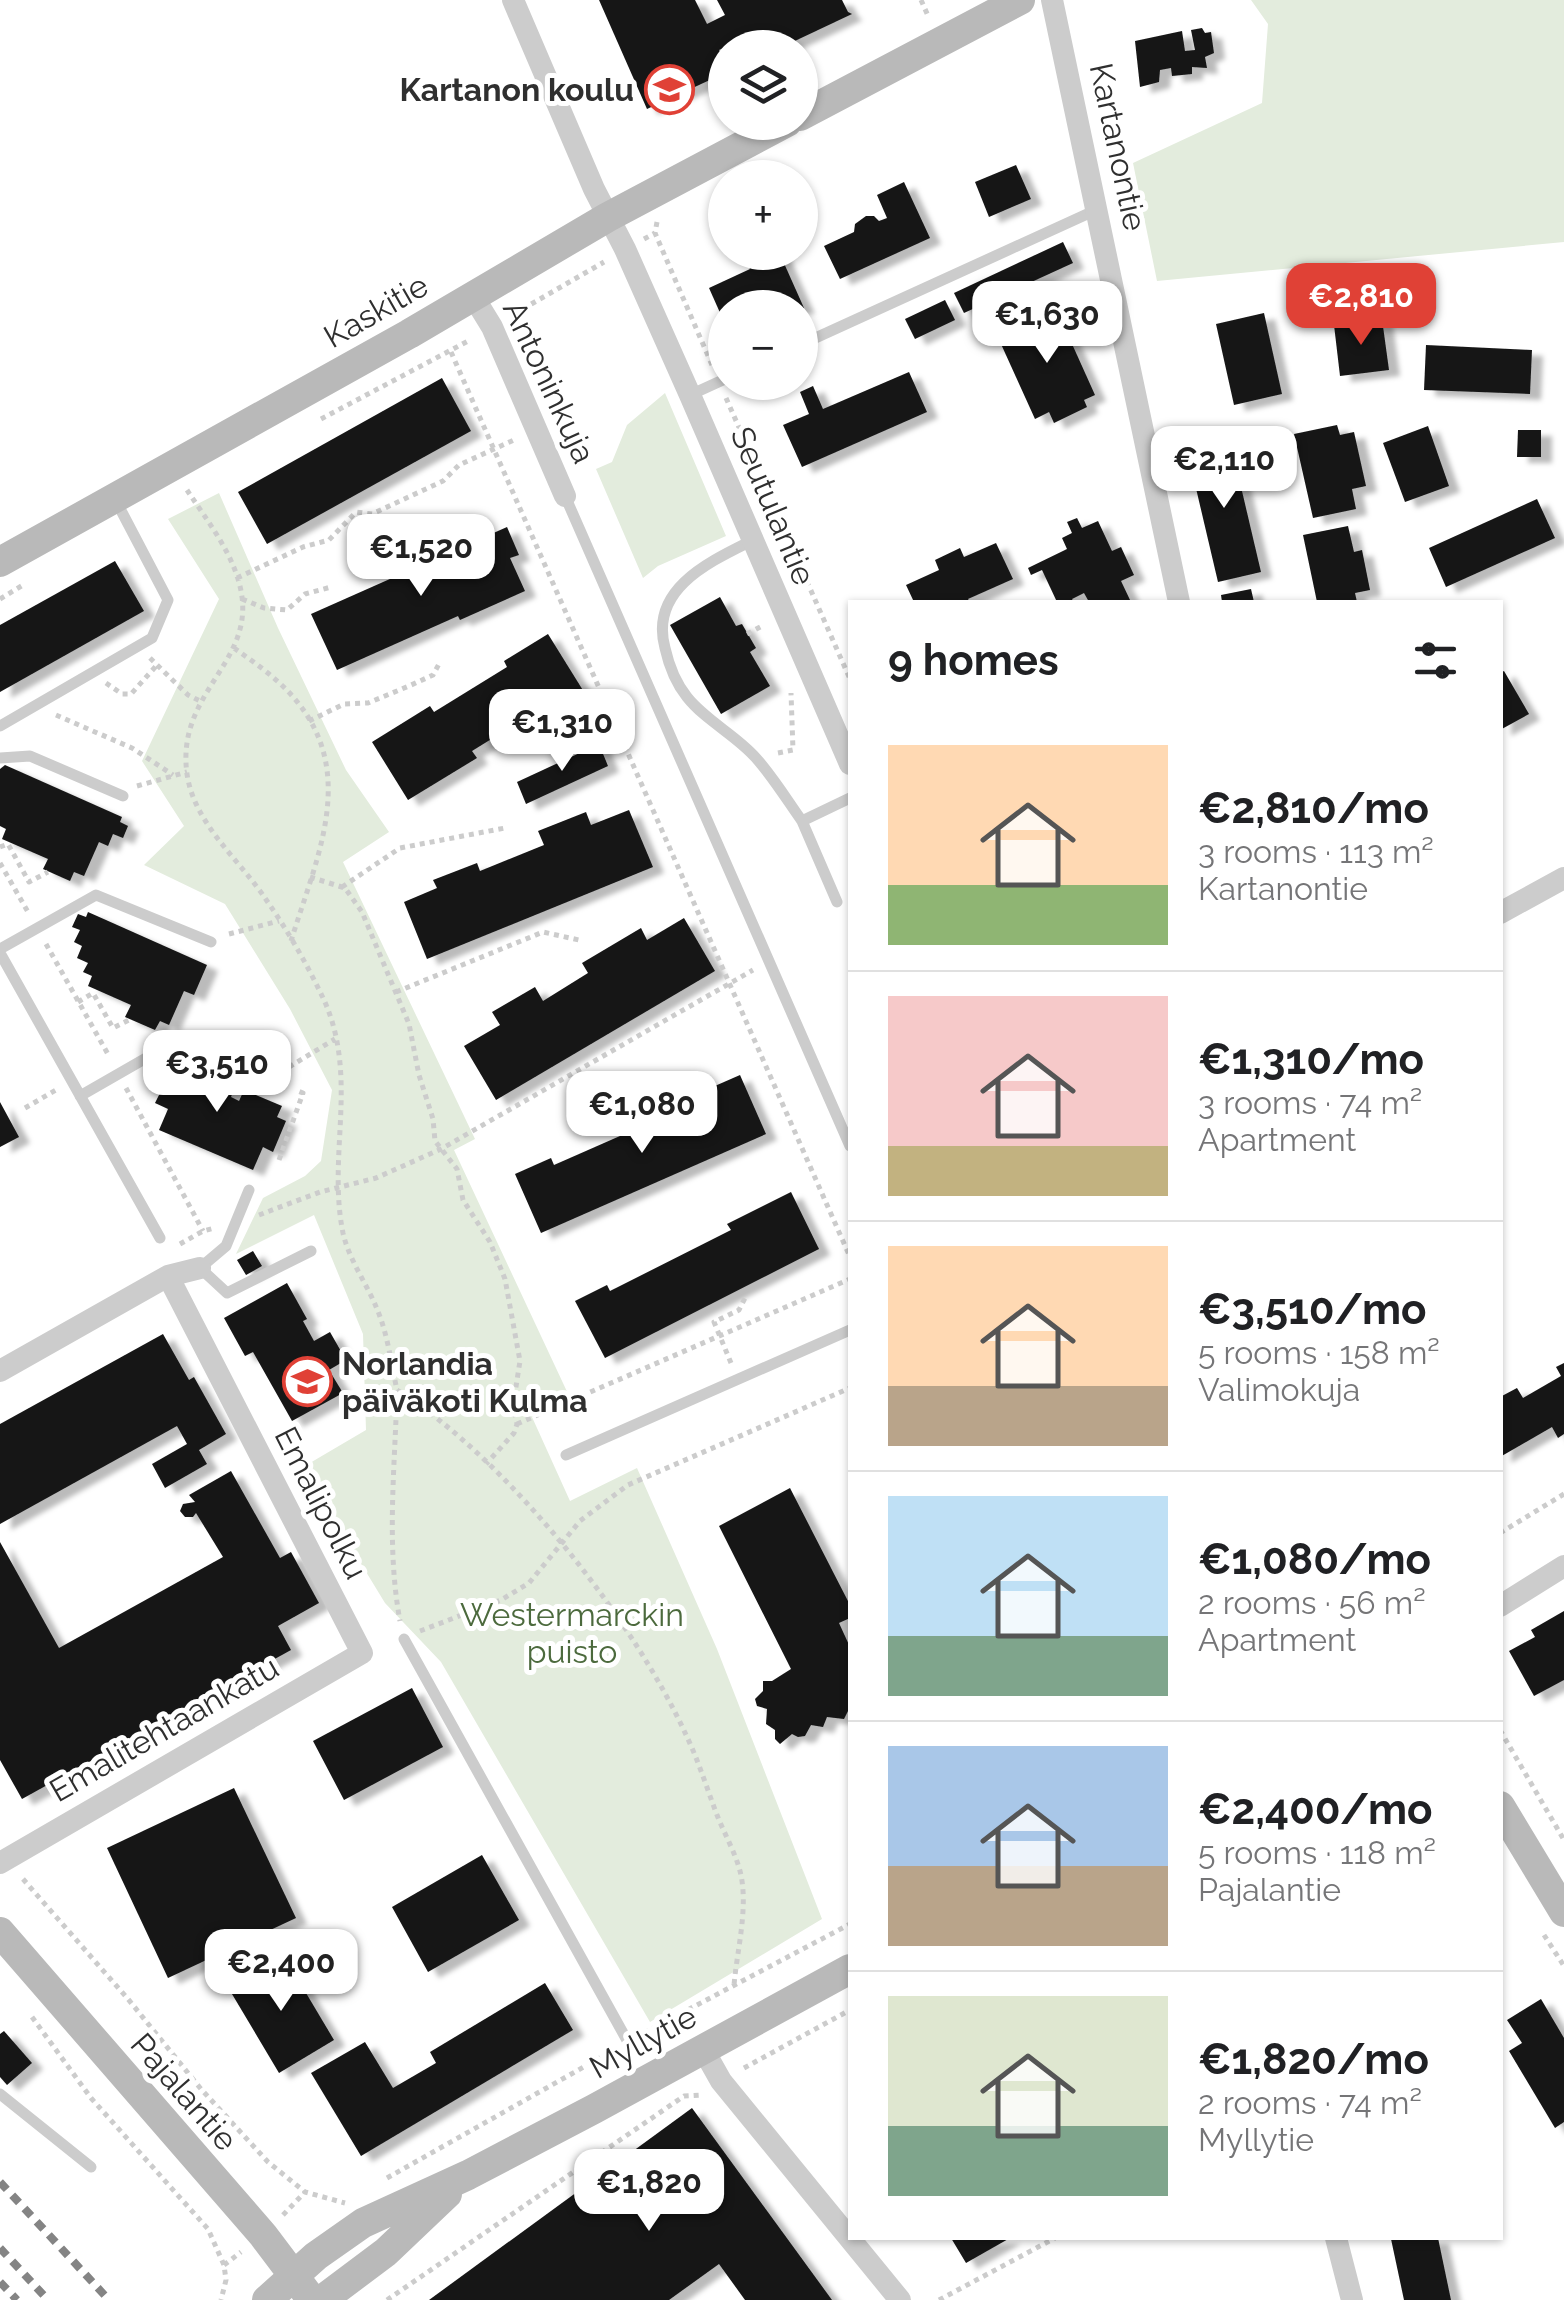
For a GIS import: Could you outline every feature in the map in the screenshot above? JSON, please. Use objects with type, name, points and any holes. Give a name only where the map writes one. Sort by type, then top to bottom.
[{"type":"street","name":"Seutulantie","points":[[514,0],[848,759]]},
{"type":"street","points":[[818,107],[1020,0]]},
{"type":"street","name":"Kartanontie","points":[[1052,0],[1178,600]]},
{"type":"street","name":"Kaskitie","points":[[0,562],[608,217],[753,140]]},
{"type":"street","name":"Antoninkuja","points":[[474,296],[492,327],[566,496]]},
{"type":"street","points":[[1503,911],[1564,878]]},
{"type":"street","points":[[0,1371],[168,1276],[200,1268]]},
{"type":"street","name":"Emalipolku","points":[[168,1276],[362,1653]]},
{"type":"street","points":[[1503,1604],[1564,1566]]},
{"type":"street","name":"Emalitehtaankatu","points":[[2,1861],[362,1653]]},
{"type":"street","points":[[1503,1811],[1564,1912]]},
{"type":"street","name":"Pajalantie","points":[[4,1948],[264,2235],[312,2300]]},
{"type":"street","name":"Myllytie","points":[[267,2300],[362,2223],[468,2175],[848,1970]]},
{"type":"street","points":[[703,2050],[722,2081],[848,2236]]},
{"type":"street","name":"Myllytie","points":[[322,2300],[386,2252],[468,2175]]},
{"type":"street","points":[[851,2240],[900,2300]]},
{"type":"street","points":[[1337,2240],[1352,2300]]},
{"type":"lane","points":[[818,337],[1096,210]]},
{"type":"lane","points":[[690,395],[708,387]]},
{"type":"lane","points":[[566,496],[848,1141]]},
{"type":"lane","points":[[0,726],[152,638],[168,600],[115,498]]},
{"type":"lane","points":[[753,540],[709,562],[680,584],[662,613],[662,638],[670,670],[688,698],[755,756],[802,821],[838,902]]},
{"type":"lane","points":[[0,758],[30,756],[120,795]]},
{"type":"lane","points":[[802,821],[848,799]]},
{"type":"lane","points":[[160,1238],[72,1082],[5,974],[0,951],[96,895],[211,942]]},
{"type":"lane","points":[[80,1096],[180,1038],[282,1083]]},
{"type":"lane","points":[[249,1190],[226,1246],[200,1268],[227,1293],[311,1251]]},
{"type":"lane","points":[[566,1455],[848,1331]]},
{"type":"lane","points":[[404,1639],[628,2042]]},
{"type":"lane","points":[[0,2094],[91,2167]]},
{"type":"path","points":[[921,0],[930,20]]},
{"type":"path","points":[[652,194],[660,210],[656,233],[708,350]]},
{"type":"path","points":[[450,352],[848,1252]]},
{"type":"path","points":[[730,400],[848,673]]},
{"type":"path","points":[[238,578],[303,547],[330,540],[356,512],[372,514],[443,480],[459,465],[537,430]]},
{"type":"path","points":[[172,466],[216,535],[238,578],[242,599],[234,648],[200,701],[187,738],[187,772],[198,808],[279,921],[324,999],[336,1039],[344,1100],[340,1187],[343,1231],[378,1310],[397,1390],[390,1538],[404,1639],[516,1592],[538,1574],[561,1543],[602,1502],[628,1485],[848,1389]]},
{"type":"path","points":[[242,599],[264,608],[287,610],[304,594],[330,588]]},
{"type":"path","points":[[748,634],[768,622]]},
{"type":"path","points":[[138,646],[188,695],[200,701]]},
{"type":"path","points":[[234,648],[294,698],[310,721],[326,757],[330,796],[324,835],[291,940]]},
{"type":"path","points":[[310,721],[344,704],[368,703],[410,686],[433,675],[440,662]]},
{"type":"path","points":[[92,673],[122,694],[131,694],[157,665]]},
{"type":"path","points":[[755,756],[794,750],[790,694],[797,688]]},
{"type":"path","points":[[35,706],[132,748],[173,775]]},
{"type":"path","points":[[120,795],[187,772]]},
{"type":"path","points":[[342,887],[400,848],[505,828]]},
{"type":"path","points":[[0,848],[9,843],[29,882],[48,872]]},
{"type":"path","points":[[0,862],[203,1231]]},
{"type":"path","points":[[310,877],[342,887],[362,912],[413,1038],[419,1075],[434,1119],[435,1141],[458,1169],[463,1200],[490,1242],[505,1279],[520,1361],[513,1406],[516,1424],[514,1433],[486,1464]]},
{"type":"path","points":[[211,942],[279,921]]},
{"type":"path","points":[[396,992],[542,932],[579,940]]},
{"type":"path","points":[[167,1251],[203,1231],[376,1178],[441,1149],[769,961]]},
{"type":"path","points":[[78,1002],[94,991],[113,1028],[130,1019]]},
{"type":"path","points":[[278,1160],[303,1093],[282,1083],[286,1069],[336,1039]]},
{"type":"path","points":[[25,1108],[72,1082]]},
{"type":"path","points":[[516,1424],[848,1279]]},
{"type":"path","points":[[738,1379],[714,1322],[738,1310],[746,1296]]},
{"type":"path","points":[[397,1390],[422,1406],[486,1464],[561,1543],[635,1644],[688,1738],[740,1871],[742,1898],[734,1985]]},
{"type":"path","points":[[1503,1532],[1564,1494]]},
{"type":"path","points":[[1503,1735],[1564,1840]]},
{"type":"path","points":[[2,1861],[128,1998],[201,2089],[268,2162],[306,2192]]},
{"type":"path","points":[[378,2184],[628,2042],[848,1925]]},
{"type":"path","points":[[23,2004],[91,2098],[208,2230],[224,2265],[226,2280],[220,2300]]},
{"type":"path","points":[[387,2300],[684,2096],[704,2094],[848,2011]]},
{"type":"path","points":[[939,2300],[1051,2240]]},
{"type":"green space","points":[[1251,0],[1564,0],[1564,242],[1157,281],[1133,163],[1262,103],[1268,24]]},
{"type":"green space","points":[[665,393],[726,536],[658,566],[643,578],[596,469],[612,462],[627,425]]},
{"type":"green space","name":"Westermarckin puisto","points":[[219,493],[346,770],[389,832],[343,862],[475,1139],[454,1150],[570,1398],[532,1417],[570,1501],[637,1468],[717,1649],[822,1919],[650,2022],[441,1662],[385,1603],[332,1516],[298,1470],[366,1430],[363,1334],[314,1215],[236,1254],[263,1198],[305,1176],[321,1161],[332,1090],[290,1009],[225,904],[144,865],[184,826],[142,761],[219,599],[168,519]]},
{"type":"building","points":[[599,0],[695,0],[707,24],[725,15],[717,0],[842,0],[852,14],[818,30],[708,30],[708,81],[647,109]]},
{"type":"building","points":[[1202,28],[1205,33],[1211,32],[1214,53],[1205,57],[1207,68],[1192,67],[1192,74],[1172,76],[1171,68],[1160,70],[1159,82],[1140,87],[1135,41],[1182,31],[1185,51],[1195,50],[1191,30]]},
{"type":"building","points":[[1016,165],[1031,199],[989,217],[975,182]]},
{"type":"building","points":[[904,182],[930,238],[840,279],[824,246],[854,232],[855,224],[866,216],[879,221],[887,218],[877,195]]},
{"type":"building","points":[[1063,242],[1073,263],[964,313],[954,293]]},
{"type":"building","points":[[748,270],[787,270],[796,290],[710,290]]},
{"type":"building","points":[[945,300],[955,320],[915,339],[905,319]]},
{"type":"building","points":[[1047,310],[1051,319],[1059,315],[1095,395],[1084,400],[1087,407],[1054,423],[1049,412],[1035,419],[996,333]]},
{"type":"building","points":[[1264,313],[1282,394],[1234,405],[1216,324]]},
{"type":"building","points":[[1382,319],[1389,370],[1340,376],[1334,325]]},
{"type":"building","points":[[1426,345],[1532,350],[1530,394],[1424,390]]},
{"type":"building","points":[[909,372],[927,412],[802,467],[783,425],[809,414],[803,400],[818,398],[823,409]]},
{"type":"building","points":[[442,378],[471,431],[267,544],[238,492]]},
{"type":"building","points":[[1337,425],[1340,435],[1354,432],[1366,486],[1352,489],[1356,509],[1313,518],[1294,434]]},
{"type":"building","points":[[1428,426],[1449,486],[1405,502],[1383,443]]},
{"type":"building","points":[[1518,430],[1541,430],[1541,457],[1517,457]]},
{"type":"building","points":[[1230,440],[1261,572],[1218,582],[1187,450]]},
{"type":"building","points":[[1537,499],[1555,538],[1446,587],[1429,548]]},
{"type":"building","points":[[1077,518],[1082,528],[1098,521],[1112,551],[1121,547],[1134,575],[1121,581],[1130,600],[1088,600],[1084,593],[1073,600],[1056,600],[1042,570],[1031,575],[1028,568],[1067,549],[1062,538],[1072,533],[1067,522]]},
{"type":"building","points":[[1348,526],[1354,552],[1362,550],[1370,590],[1355,593],[1357,600],[1317,600],[1303,535]]},
{"type":"building","points":[[507,527],[519,555],[510,558],[525,591],[337,670],[311,614]]},
{"type":"building","points":[[996,543],[1013,579],[969,600],[913,600],[906,585],[939,570],[935,560],[960,548],[964,557]]},
{"type":"building","points":[[115,561],[144,611],[0,692],[0,625]]},
{"type":"building","points":[[1251,589],[1254,600],[1222,600],[1221,595]]},
{"type":"building","points":[[720,597],[736,626],[742,624],[756,648],[750,652],[770,686],[721,714],[670,625]]},
{"type":"building","points":[[548,634],[584,692],[532,724],[527,717],[472,751],[477,758],[408,800],[372,742],[430,706],[434,712],[507,667],[504,661]]},
{"type":"building","points":[[1503,672],[1529,714],[1503,728]]},
{"type":"building","points":[[599,744],[608,766],[526,804],[517,782]]},
{"type":"building","points":[[5,765],[122,817],[120,822],[128,826],[123,838],[113,834],[108,846],[99,842],[84,876],[74,872],[70,881],[43,869],[48,859],[2,839],[6,829],[0,826],[0,769]]},
{"type":"building","points":[[629,810],[653,867],[427,959],[404,902],[437,888],[433,880],[477,863],[480,871],[544,845],[538,831],[586,812],[591,825]]},
{"type":"building","points":[[88,912],[207,965],[194,995],[184,991],[169,1025],[160,1021],[155,1030],[125,1017],[131,1005],[88,986],[92,976],[83,972],[88,963],[77,958],[82,946],[74,942],[80,930],[72,927],[78,914],[86,917]]},
{"type":"building","points":[[684,918],[715,971],[496,1100],[464,1046],[500,1025],[492,1012],[535,987],[543,1001],[588,973],[582,963],[641,928],[647,940]]},
{"type":"building","points":[[169,1059],[235,1086],[231,1097],[239,1101],[244,1090],[282,1106],[277,1117],[286,1121],[273,1152],[263,1147],[253,1170],[159,1130],[168,1109],[155,1103],[160,1093],[155,1092]]},
{"type":"building","points":[[740,1075],[766,1134],[541,1233],[515,1174],[551,1158],[554,1165],[695,1103],[692,1096]]},
{"type":"building","points":[[0,1102],[19,1137],[0,1147]]},
{"type":"building","points":[[791,1192],[819,1249],[605,1358],[575,1301],[607,1285],[610,1291],[731,1230],[727,1224]]},
{"type":"building","points":[[253,1251],[262,1266],[246,1275],[237,1260]]},
{"type":"building","points":[[287,1283],[314,1341],[330,1332],[346,1360],[329,1370],[343,1393],[292,1421],[253,1352],[245,1356],[224,1318]]},
{"type":"building","points":[[163,1334],[189,1380],[194,1377],[226,1434],[199,1450],[207,1464],[165,1488],[152,1464],[187,1444],[177,1426],[0,1524],[0,1424]]},
{"type":"building","points":[[1564,1363],[1564,1434],[1558,1438],[1552,1427],[1503,1455],[1503,1395],[1517,1388],[1523,1398],[1561,1376],[1556,1367]]},
{"type":"building","points":[[231,1471],[280,1558],[291,1552],[319,1603],[278,1626],[291,1650],[22,1799],[0,1760],[0,1542],[59,1648],[223,1557],[196,1513],[185,1517],[180,1511],[183,1504],[195,1502],[189,1495]]},
{"type":"building","points":[[790,1488],[848,1601],[848,1619],[839,1623],[848,1643],[848,1711],[844,1719],[827,1717],[823,1727],[811,1725],[805,1736],[792,1734],[780,1744],[775,1739],[775,1730],[766,1724],[767,1709],[757,1706],[755,1699],[763,1691],[763,1681],[772,1681],[791,1669],[719,1526]]},
{"type":"building","points":[[1564,1611],[1564,1680],[1534,1696],[1509,1651],[1535,1637],[1531,1630]]},
{"type":"building","points":[[412,1688],[443,1747],[344,1800],[313,1741]]},
{"type":"building","points":[[234,1788],[296,1918],[168,1978],[107,1848]]},
{"type":"building","points":[[482,1855],[519,1920],[428,1972],[392,1907]]},
{"type":"building","points":[[284,1956],[334,2040],[279,2073],[229,1989]]},
{"type":"building","points":[[545,1983],[573,2030],[361,2156],[311,2073],[365,2042],[393,2088],[436,2063],[430,2052]]},
{"type":"building","points":[[1541,1999],[1564,2038],[1564,2122],[1555,2128],[1509,2051],[1522,2043],[1507,2020]]},
{"type":"building","points":[[4,2031],[32,2063],[7,2085],[0,2077],[0,2034]]},
{"type":"building","points":[[692,2108],[832,2300],[745,2300],[719,2264],[669,2300],[429,2300]]},
{"type":"building","points":[[952,2240],[1006,2240],[966,2263]]},
{"type":"building","points":[[1391,2240],[1438,2240],[1451,2300],[1404,2300]]},
{"type":"railway","points":[[0,2182],[109,2300]]},
{"type":"railway","points":[[0,2248],[48,2300]]},
{"type":"railway","points":[[0,2282],[17,2300]]},
{"type":"place","name":"Kartanon koulu","points":[[669,90]]},
{"type":"place","name":"Norlandia päiväkoti Kulma","points":[[307,1382]]}]
